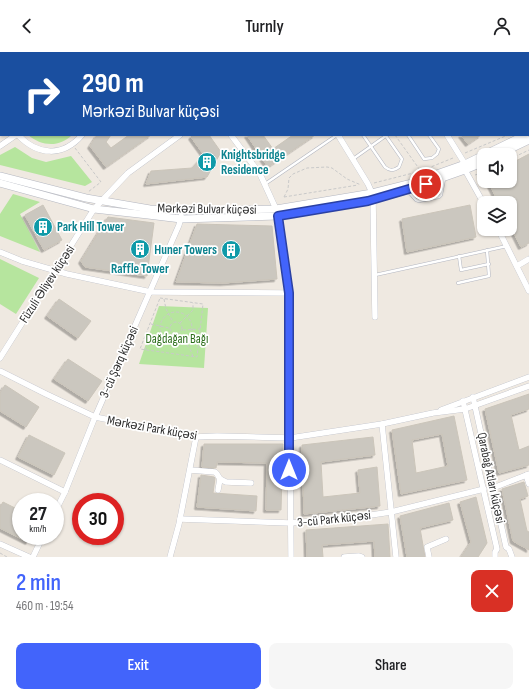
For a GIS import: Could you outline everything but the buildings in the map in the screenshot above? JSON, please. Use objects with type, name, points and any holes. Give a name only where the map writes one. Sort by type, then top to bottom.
[{"type":"street","points":[[0,146],[15,136]]},
{"type":"street","points":[[18,136],[26,143],[37,149],[49,152],[62,150],[73,144],[81,136]]},
{"type":"street","name":"Füzuli Əliyev küçəsi","points":[[0,358],[94,209],[128,173],[179,136]]},
{"type":"street","points":[[232,136],[260,174],[277,212],[289,293],[291,557]]},
{"type":"street","points":[[339,136],[373,196],[376,317]]},
{"type":"street","points":[[449,136],[480,196]]},
{"type":"street","name":"Mərkəzi Bulvar küçəsi","points":[[373,196],[424,179],[466,170],[524,136]]},
{"type":"street","points":[[512,148],[529,140]]},
{"type":"street","name":"Mərkəzi Bulvar küçəsi","points":[[1,181],[94,209],[181,215],[277,212],[408,190],[477,165]]},
{"type":"street","name":"Mərkəzi Bulvar küçəsi","points":[[1,181],[181,215]]},
{"type":"street","name":"3-cü Şərq küçəsi","points":[[65,492],[95,417],[151,292],[179,225],[181,215]]},
{"type":"street","points":[[502,236],[529,291]]},
{"type":"street","points":[[0,252],[55,271],[93,281],[151,292],[289,293]]},
{"type":"street","points":[[517,266],[529,260]]},
{"type":"street","name":"Mərkəzi Park küçəsi","points":[[0,371],[95,417],[196,437],[217,436],[290,438],[382,424],[433,413],[465,409],[529,386]]},
{"type":"street","name":"Mərkəzi Park küçəsi","points":[[433,413],[529,377]]},
{"type":"street","name":"Qarabağ Atları küçəsi","points":[[473,398],[506,547],[509,549],[512,557]]},
{"type":"street","name":"Qarabağ Atları küçəsi","points":[[463,401],[497,549],[495,557]]},
{"type":"street","points":[[382,424],[396,557]]},
{"type":"street","points":[[170,557],[180,519],[196,437]]},
{"type":"street","points":[[0,460],[65,492]]},
{"type":"street","points":[[190,470],[215,472],[220,479],[229,483],[251,483]]},
{"type":"street","points":[[493,488],[528,475],[529,484]]},
{"type":"street","points":[[218,490],[220,479]]},
{"type":"street","name":"3-cü Park küçəsi","points":[[180,519],[290,523],[351,518],[391,512],[484,490]]},
{"type":"street","points":[[429,557],[427,547],[446,540]]},
{"type":"street","points":[[0,544],[29,557]]},
{"type":"street","points":[[33,557],[39,545]]},
{"type":"street","points":[[497,549],[506,547]]},
{"type":"street","points":[[344,557],[362,557]]},
{"type":"lane","points":[[265,184],[337,136]]},
{"type":"lane","points":[[364,136],[385,167],[389,170],[393,170],[399,168],[402,159],[388,136]]},
{"type":"lane","points":[[353,159],[386,136]]},
{"type":"lane","points":[[409,136],[424,159],[432,158],[437,154],[439,149],[430,136]]},
{"type":"lane","points":[[408,190],[416,200],[419,201],[439,197],[441,195],[444,178]]},
{"type":"lane","points":[[375,275],[508,246]]},
{"type":"lane","points":[[458,283],[489,276],[487,250]]},
{"type":"lane","points":[[459,256],[461,270],[488,264]]},
{"type":"path","points":[[396,136],[421,171]]},
{"type":"path","points":[[73,144],[101,182],[88,192]]},
{"type":"path","points":[[517,156],[529,150]]},
{"type":"path","points":[[466,170],[477,171]]},
{"type":"path","points":[[284,197],[358,185]]},
{"type":"path","points":[[160,298],[164,298],[203,304],[197,357],[140,349],[160,298]]},
{"type":"path","points":[[164,298],[164,305],[173,322],[180,323]]},
{"type":"path","points":[[180,323],[193,310],[193,303]]},
{"type":"path","points":[[180,312],[186,316],[191,322],[192,330],[189,337],[183,343],[172,344],[165,340],[160,334],[159,326],[162,319],[168,314],[180,312]]},
{"type":"path","points":[[170,328],[173,322]]},
{"type":"path","points":[[180,323],[182,330]]},
{"type":"path","points":[[150,324],[170,328]]},
{"type":"path","points":[[170,328],[183,343],[190,347],[193,357]]},
{"type":"path","points":[[176,334],[182,330],[200,329]]},
{"type":"path","points":[[145,350],[150,343],[158,343],[165,340],[172,332]]},
{"type":"path","points":[[0,553],[7,557]]},
{"type":"green space","points":[[29,136],[71,136],[56,144],[44,143]]},
{"type":"green space","points":[[15,147],[32,158],[46,162],[71,156],[92,182],[85,186],[0,165],[0,155]]},
{"type":"green space","points":[[13,194],[40,202],[20,214],[40,252],[0,236],[0,214]]},
{"type":"green space","points":[[0,259],[39,278],[16,314],[0,304]]},
{"type":"green space","name":"Dağdağan Bağı","points":[[159,306],[208,308],[204,368],[139,364]]},
{"type":"place","name":"Knightsbridge Residence","points":[[207,162]]},
{"type":"place","name":"Park Hill Tower","points":[[43,227]]},
{"type":"place","name":"Raffle Tower","points":[[140,249]]},
{"type":"place","name":"Huner Towers","points":[[231,250]]},
{"type":"route","points":[[289,470],[289,293],[278,216],[368,201],[426,184]]}]
